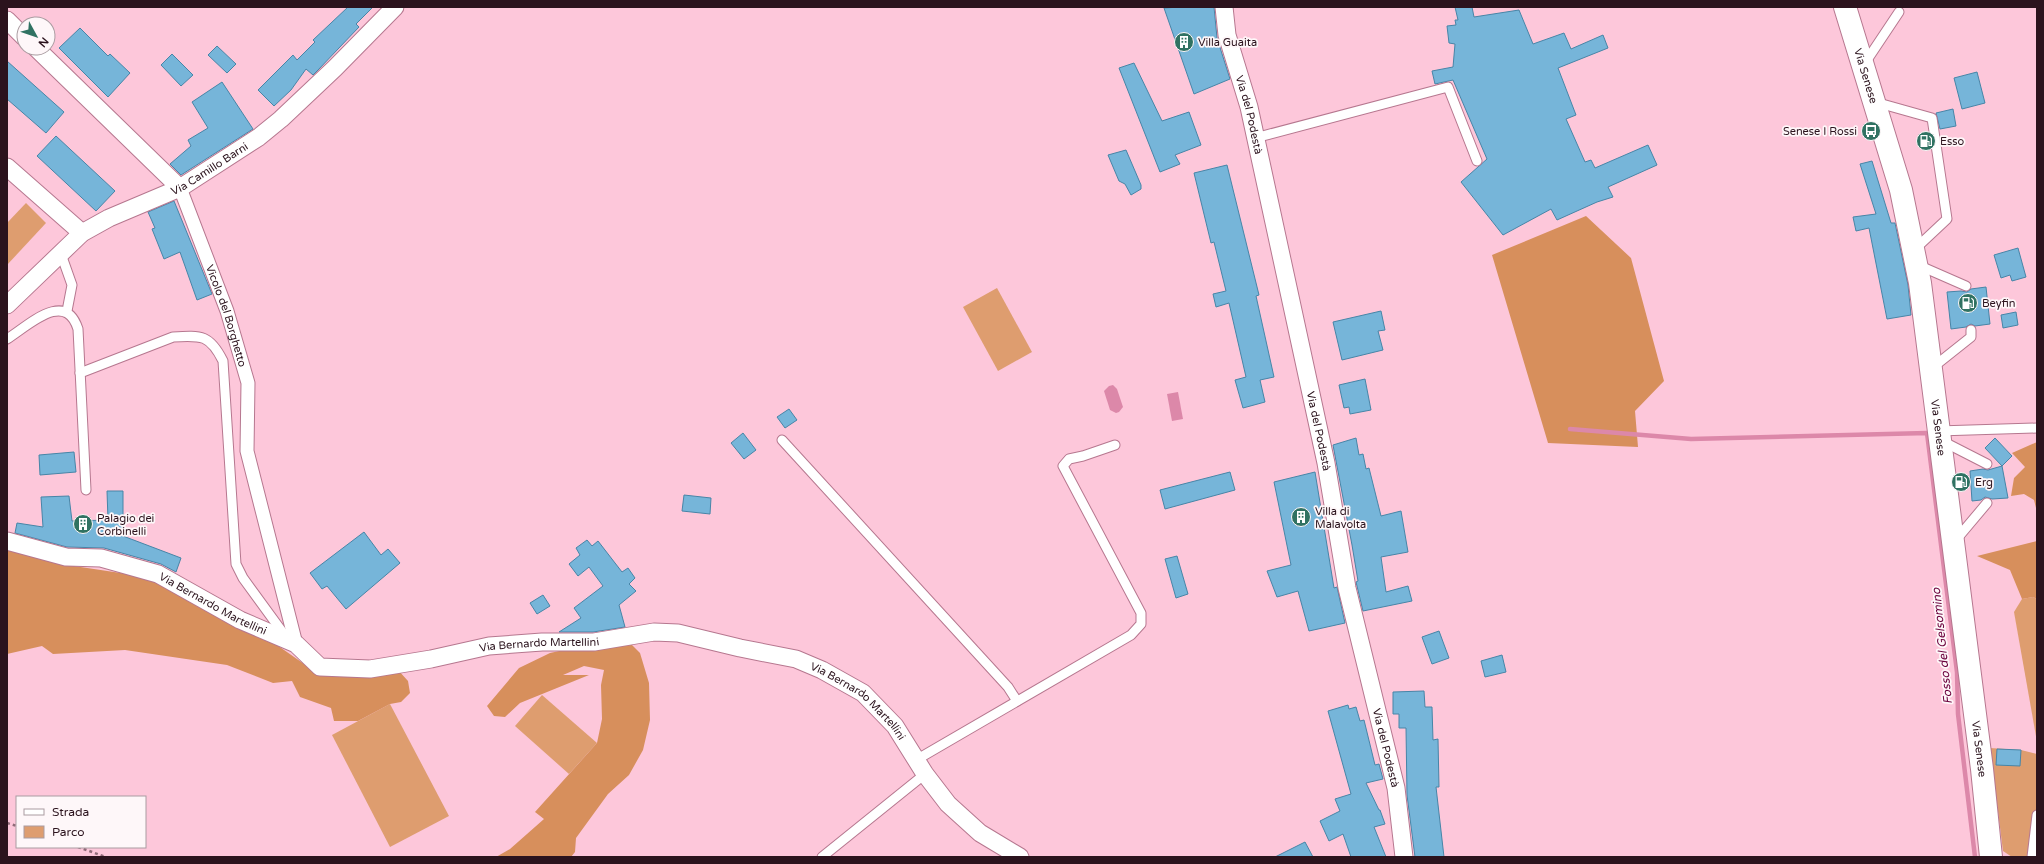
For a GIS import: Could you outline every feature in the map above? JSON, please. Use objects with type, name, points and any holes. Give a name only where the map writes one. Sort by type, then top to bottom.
[{"type":"main road","name":"Via Senese","points":[[1845,7],[1901,190],[1915,257],[1982,769],[1991,857]]},
{"type":"street","name":"Via Camillo Barni","points":[[7,305],[82,233],[109,218],[180,188],[259,137],[281,119],[335,68],[395,7]]},
{"type":"street","name":"Via del Podestà","points":[[1224,7],[1227,35],[1248,107],[1326,463],[1347,588],[1396,788],[1404,857]]},
{"type":"street","points":[[7,20],[16,28]]},
{"type":"street","name":"Vicolo del Borghetto","points":[[44,56],[180,188],[226,310],[248,383],[247,452],[292,642]]},
{"type":"street","points":[[7,167],[82,233]]},
{"type":"street","name":"Via Bernardo Martellini","points":[[7,541],[66,556],[101,558],[158,574],[240,620],[292,642],[320,667],[370,669],[431,660],[489,646],[542,642],[594,642],[654,632],[678,633],[740,648],[796,659],[822,670],[863,693],[895,726],[925,774],[948,804],[980,833],[1020,857]]},
{"type":"lane","points":[[1863,66],[1899,12]]},
{"type":"lane","points":[[1255,138],[1448,87],[1477,162]]},
{"type":"lane","points":[[1874,102],[1932,118],[1947,219],[1915,257],[1966,286]]},
{"type":"lane","points":[[60,254],[72,285],[67,311]]},
{"type":"lane","points":[[7,339],[47,313],[58,310],[67,311],[74,318],[78,329],[86,490]]},
{"type":"lane","points":[[1930,369],[1971,337],[1971,330]]},
{"type":"lane","points":[[80,373],[173,337],[187,336],[207,339],[216,345],[223,361],[236,564],[243,578],[292,642]]},
{"type":"lane","points":[[1939,436],[2037,428]]},
{"type":"lane","points":[[1939,436],[1987,464]]},
{"type":"lane","points":[[782,440],[1008,687],[1017,701]]},
{"type":"lane","points":[[916,760],[1131,635],[1141,624],[1141,613],[1063,466],[1069,459],[1083,456],[1115,445]]},
{"type":"lane","points":[[1953,543],[1987,503]]},
{"type":"lane","points":[[822,857],[925,774]]},
{"type":"lane","points":[[2032,857],[2037,814]]},
{"type":"path","points":[[81,848],[106,857]]},
{"type":"green space","points":[[26,203],[46,223],[7,265],[7,223]]},
{"type":"green space","points":[[997,288],[1032,352],[998,371],[963,307]]},
{"type":"green space","points":[[2033,597],[2037,599],[2037,742],[2014,612],[2022,599]]},
{"type":"green space","points":[[542,695],[597,743],[569,774],[515,726]]},
{"type":"green space","points":[[390,704],[449,816],[390,847],[332,735]]},
{"type":"green space","points":[[1990,748],[2021,750],[2037,754],[2037,857],[2012,857],[2003,851]]},
{"type":"shaded area","points":[[1586,216],[1631,258],[1664,381],[1635,411],[1638,447],[1548,443],[1492,255]]},
{"type":"shaded area","points":[[1113,385],[1117,389],[1123,407],[1116,413],[1110,410],[1104,391],[1109,386]]},
{"type":"shaded area","points":[[1178,392],[1183,419],[1172,421],[1167,394]]},
{"type":"shaded area","points":[[2037,442],[2037,512],[2034,500],[2024,494],[2011,496],[2014,478],[2025,467],[2012,453]]},
{"type":"shaded area","points":[[2037,541],[2037,599],[2033,597],[2022,599],[2010,570],[1977,556]]},
{"type":"shaded area","points":[[7,548],[74,566],[147,577],[274,643],[307,666],[398,670],[408,681],[410,693],[401,702],[390,704],[358,721],[334,721],[331,708],[300,697],[292,681],[273,683],[227,665],[125,650],[53,654],[42,646],[7,654]]},
{"type":"shaded area","points":[[632,645],[640,653],[649,683],[650,720],[643,750],[629,775],[608,794],[576,838],[575,852],[571,857],[496,857],[510,849],[544,819],[535,812],[597,743],[602,719],[601,685],[604,670],[584,666],[563,675],[589,675],[520,703],[505,717],[494,716],[487,706],[519,668],[550,653],[573,648]]},
{"type":"building","points":[[348,7],[373,7],[356,24],[359,27],[313,75],[306,69],[291,90],[274,106],[258,90],[293,55],[297,60],[315,42],[313,40]]},
{"type":"building","name":"Villa Guaita","points":[[1214,7],[1217,38],[1230,79],[1194,94],[1164,8]]},
{"type":"building","points":[[1455,7],[1472,7],[1474,17],[1519,10],[1533,44],[1564,33],[1571,49],[1603,35],[1608,48],[1558,68],[1576,115],[1566,119],[1585,162],[1591,160],[1595,168],[1648,145],[1657,165],[1608,187],[1613,197],[1597,202],[1557,220],[1551,209],[1503,235],[1461,182],[1487,159],[1453,80],[1435,84],[1432,71],[1453,67],[1455,44],[1449,43],[1447,26],[1456,25],[1455,20],[1458,20]]},
{"type":"building","points":[[80,28],[108,56],[110,54],[130,73],[108,97],[59,48]]},
{"type":"building","points":[[217,46],[236,64],[227,73],[208,55]]},
{"type":"building","points":[[172,54],[193,75],[181,86],[161,65]]},
{"type":"building","points":[[7,61],[64,112],[46,133],[7,99]]},
{"type":"building","points":[[1134,63],[1162,121],[1189,112],[1201,145],[1175,155],[1180,164],[1160,172],[1119,68]]},
{"type":"building","points":[[1977,72],[1985,103],[1962,109],[1954,78]]},
{"type":"building","points":[[222,82],[253,129],[181,175],[170,164],[191,146],[188,140],[208,128],[192,102]]},
{"type":"building","points":[[1953,109],[1956,126],[1940,129],[1936,113]]},
{"type":"building","points":[[56,136],[115,191],[96,211],[37,156]]},
{"type":"building","points":[[1126,150],[1141,185],[1141,189],[1131,195],[1125,184],[1119,181],[1108,155]]},
{"type":"building","points":[[1872,161],[1891,223],[1895,223],[1908,285],[1911,315],[1887,319],[1869,228],[1856,231],[1853,217],[1876,214],[1860,164]]},
{"type":"building","points":[[1227,165],[1259,295],[1256,296],[1274,377],[1260,380],[1265,402],[1243,408],[1235,380],[1246,377],[1229,303],[1216,307],[1213,294],[1226,291],[1214,242],[1211,243],[1194,173]]},
{"type":"building","points":[[174,201],[212,294],[197,300],[180,252],[164,259],[152,229],[155,228],[148,212]]},
{"type":"building","points":[[2018,248],[2026,277],[2012,281],[2010,275],[2001,278],[1994,255]]},
{"type":"building","points":[[1986,287],[1990,324],[1975,326],[1971,324],[1966,327],[1951,329],[1947,292],[1967,292],[1971,289]]},
{"type":"building","points":[[1381,311],[1385,330],[1378,331],[1383,350],[1342,360],[1333,322]]},
{"type":"building","points":[[2016,312],[2018,325],[2003,328],[2001,315]]},
{"type":"building","points":[[1365,379],[1371,410],[1350,414],[1349,407],[1344,408],[1339,385]]},
{"type":"building","points":[[789,409],[797,420],[785,428],[777,417]]},
{"type":"building","points":[[743,433],[756,450],[744,459],[731,443]]},
{"type":"building","points":[[1356,438],[1359,455],[1363,454],[1366,469],[1369,468],[1381,516],[1401,511],[1408,552],[1381,557],[1386,592],[1408,586],[1412,601],[1363,611],[1356,582],[1358,581],[1352,545],[1333,445]]},
{"type":"building","points":[[1995,438],[2012,456],[2002,466],[1985,448]]},
{"type":"building","points":[[74,452],[76,472],[40,475],[39,455]]},
{"type":"building","points":[[2002,466],[2008,498],[1992,499],[1985,497],[1981,500],[1972,501],[1970,471],[1983,469],[1988,470]]},
{"type":"building","points":[[1230,472],[1235,490],[1165,509],[1160,490]]},
{"type":"building","points":[[1315,472],[1334,588],[1337,587],[1345,623],[1309,631],[1298,591],[1277,597],[1267,571],[1291,565],[1274,482]]},
{"type":"building","name":"Palagio dei Corbinelli","points":[[107,491],[123,491],[123,536],[181,558],[176,572],[161,564],[104,548],[67,547],[15,533],[17,523],[43,527],[41,497],[69,496],[72,521],[108,520]]},
{"type":"building","points":[[684,495],[711,498],[710,514],[682,511]]},
{"type":"building","points":[[364,532],[381,555],[388,549],[400,563],[346,609],[327,586],[322,589],[310,573]]},
{"type":"building","points":[[587,540],[592,546],[598,541],[622,572],[628,568],[635,578],[629,584],[636,591],[619,605],[625,627],[593,632],[559,632],[581,618],[574,608],[603,586],[589,567],[578,576],[569,564],[580,555],[576,548]]},
{"type":"building","points":[[1177,556],[1188,594],[1176,598],[1165,559]]},
{"type":"building","points":[[543,595],[550,606],[537,614],[530,603]]},
{"type":"building","points":[[1439,631],[1449,658],[1432,664],[1422,637]]},
{"type":"building","points":[[1502,655],[1506,672],[1485,677],[1481,661]]},
{"type":"building","points":[[1424,691],[1425,707],[1432,707],[1433,740],[1438,739],[1439,787],[1436,787],[1444,857],[1415,857],[1407,795],[1406,728],[1399,728],[1399,714],[1393,714],[1393,692]]},
{"type":"building","points":[[1348,705],[1349,709],[1356,707],[1360,721],[1364,720],[1375,765],[1379,764],[1383,779],[1366,783],[1380,810],[1385,824],[1374,827],[1386,857],[1351,857],[1343,834],[1329,841],[1320,821],[1340,811],[1335,799],[1351,794],[1328,711]]},
{"type":"building","points":[[1997,749],[2021,750],[2020,766],[1996,765]]},
{"type":"building","points":[[1305,842],[1313,857],[1275,857]]},
{"type":"waterway","name":"Fosso del Gelsomino","points":[[1570,429],[1691,439],[1927,433],[1957,672],[1958,714],[1975,857]]},
{"type":"place","name":"Villa Guaita","points":[[1184,42]]},
{"type":"place","name":"Senese I Rossi","points":[[1871,131]]},
{"type":"place","name":"Esso","points":[[1926,141]]},
{"type":"place","name":"Beyfin","points":[[1968,303]]},
{"type":"place","name":"Erg","points":[[1961,482]]},
{"type":"place","name":"Villa di Malavolta","points":[[1301,517]]},
{"type":"place","name":"Palagio dei Corbinelli","points":[[83,524]]}]
